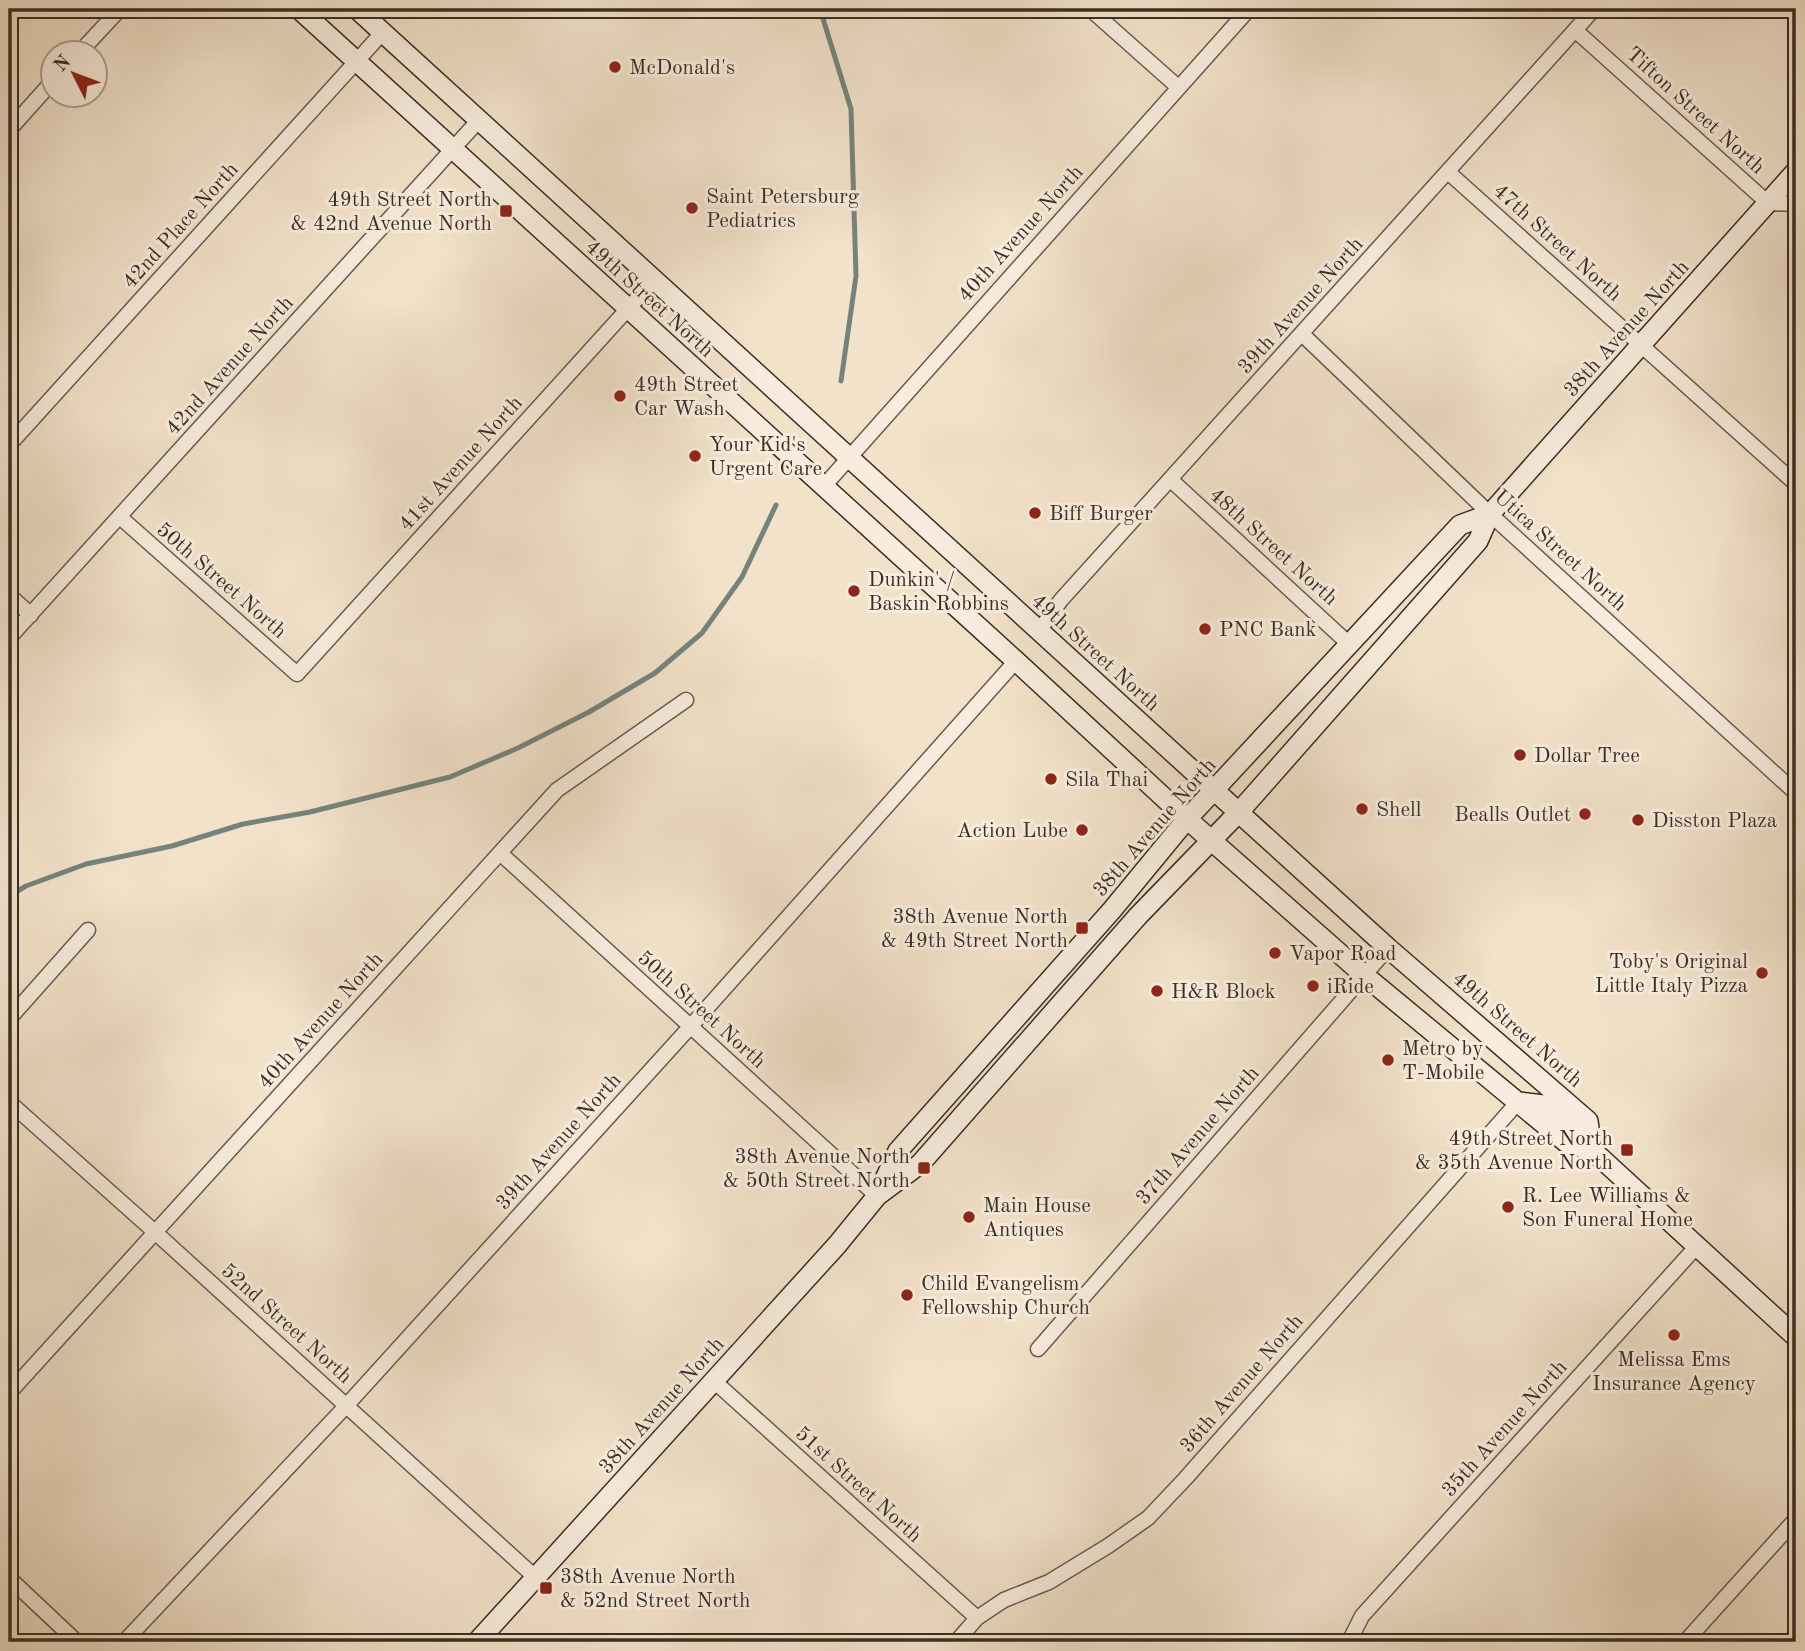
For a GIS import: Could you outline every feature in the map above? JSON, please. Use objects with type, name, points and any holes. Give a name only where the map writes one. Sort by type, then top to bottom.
[{"type":"main road","name":"49th Street North","points":[[299,9],[1212,840]]},
{"type":"main road","name":"49th Street North","points":[[357,9],[1388,948],[1588,1121],[1592,1150]]},
{"type":"main road","name":"38th Avenue North","points":[[477,1642],[837,1245],[877,1196],[920,1164],[1138,916],[1239,812],[1478,541],[1490,514],[1796,171]]},
{"type":"main road","name":"38th Avenue North","points":[[877,1196],[898,1151],[1112,910],[1187,819],[1460,526],[1490,514]]},
{"type":"main road","points":[[1212,840],[1364,975],[1567,1143],[1592,1150],[1796,1337]]},
{"type":"main road","points":[[1512,1054],[1519,1071],[1521,1086],[1518,1102]]},
{"type":"street","points":[[93,38],[120,9]]},
{"type":"street","points":[[1090,9],[1178,87]]},
{"type":"street","name":"40th Avenue North","points":[[824,486],[1249,9]]},
{"type":"street","name":"39th Avenue North","points":[[1039,631],[1062,600],[1594,9]]},
{"type":"street","name":"Tifton Street North","points":[[1575,30],[1768,203],[1796,204]]},
{"type":"street","name":"42nd Place North","points":[[9,445],[383,32]]},
{"type":"street","points":[[9,130],[38,98]]},
{"type":"street","name":"42nd Avenue North","points":[[9,638],[480,120]]},
{"type":"street","name":"47th Street North","points":[[1448,172],[1796,484]]},
{"type":"street","name":"41st Avenue North","points":[[297,674],[654,280]]},
{"type":"street","name":"Utica Street North","points":[[1302,334],[1490,514],[1796,793]]},
{"type":"street","name":"48th Street North","points":[[1171,480],[1349,644]]},
{"type":"street","name":"50th Street North","points":[[120,517],[297,674]]},
{"type":"street","points":[[9,595],[31,615]]},
{"type":"street","name":"39th Avenue North","points":[[124,1642],[346,1406],[690,1027],[1016,661]]},
{"type":"street","name":"40th Avenue North","points":[[9,1393],[557,790],[686,700]]},
{"type":"street","name":"50th Street North","points":[[500,853],[877,1196]]},
{"type":"street","points":[[9,1019],[88,930]]},
{"type":"street","name":"37th Avenue North","points":[[1038,1349],[1388,948]]},
{"type":"street","name":"52nd Street North","points":[[9,1102],[535,1577]]},
{"type":"street","name":"36th Avenue North","points":[[956,1642],[977,1618],[1004,1600],[1049,1581],[1108,1546],[1148,1518],[1518,1102]]},
{"type":"street","name":"35th Avenue North","points":[[1349,1642],[1362,1616],[1697,1246]]},
{"type":"street","name":"51st Street North","points":[[714,1381],[977,1618]]},
{"type":"street","points":[[1685,1642],[1796,1519]]},
{"type":"street","points":[[9,1578],[78,1642]]},
{"type":"waterway","points":[[820,9],[851,109],[856,276],[841,381]]},
{"type":"waterway","points":[[9,896],[26,886],[86,864],[172,846],[243,824],[310,812],[450,777],[518,748],[589,712],[655,673],[702,633],[742,577],[776,505]]},
{"type":"place","name":"McDonald's","points":[[615,67]]},
{"type":"place","name":"Saint Petersburg Pediatrics","points":[[692,208]]},
{"type":"place","name":"49th Street North & 42nd Avenue North","points":[[506,211]]},
{"type":"place","name":"49th Street Car Wash","points":[[620,396]]},
{"type":"place","name":"Your Kid's Urgent Care","points":[[695,456]]},
{"type":"place","name":"Biff Burger","points":[[1035,513]]},
{"type":"place","name":"Dunkin' / Baskin Robbins","points":[[854,591]]},
{"type":"place","name":"PNC Bank","points":[[1205,629]]},
{"type":"place","name":"Dollar Tree","points":[[1520,755]]},
{"type":"place","name":"Sila Thai","points":[[1051,779]]},
{"type":"place","name":"Shell","points":[[1362,809]]},
{"type":"place","name":"Bealls Outlet","points":[[1585,814]]},
{"type":"place","name":"Disston Plaza","points":[[1638,820]]},
{"type":"place","name":"Action Lube","points":[[1082,830]]},
{"type":"place","name":"38th Avenue North & 49th Street North","points":[[1082,928]]},
{"type":"place","name":"Vapor Road","points":[[1275,953]]},
{"type":"place","name":"Toby's Original Little Italy Pizza","points":[[1762,973]]},
{"type":"place","name":"iRide","points":[[1313,986]]},
{"type":"place","name":"H&R Block","points":[[1157,991]]},
{"type":"place","name":"Metro by T-Mobile","points":[[1388,1060]]},
{"type":"place","name":"49th Street North & 35th Avenue North","points":[[1627,1150]]},
{"type":"place","name":"38th Avenue North & 50th Street North","points":[[924,1168]]},
{"type":"place","name":"R. Lee Williams & Son Funeral Home","points":[[1508,1207]]},
{"type":"place","name":"Main House Antiques","points":[[969,1217]]},
{"type":"place","name":"Child Evangelism Fellowship Church","points":[[907,1295]]},
{"type":"place","name":"Melissa Ems Insurance Agency","points":[[1674,1335]]},
{"type":"place","name":"38th Avenue North & 52nd Street North","points":[[546,1588]]}]
